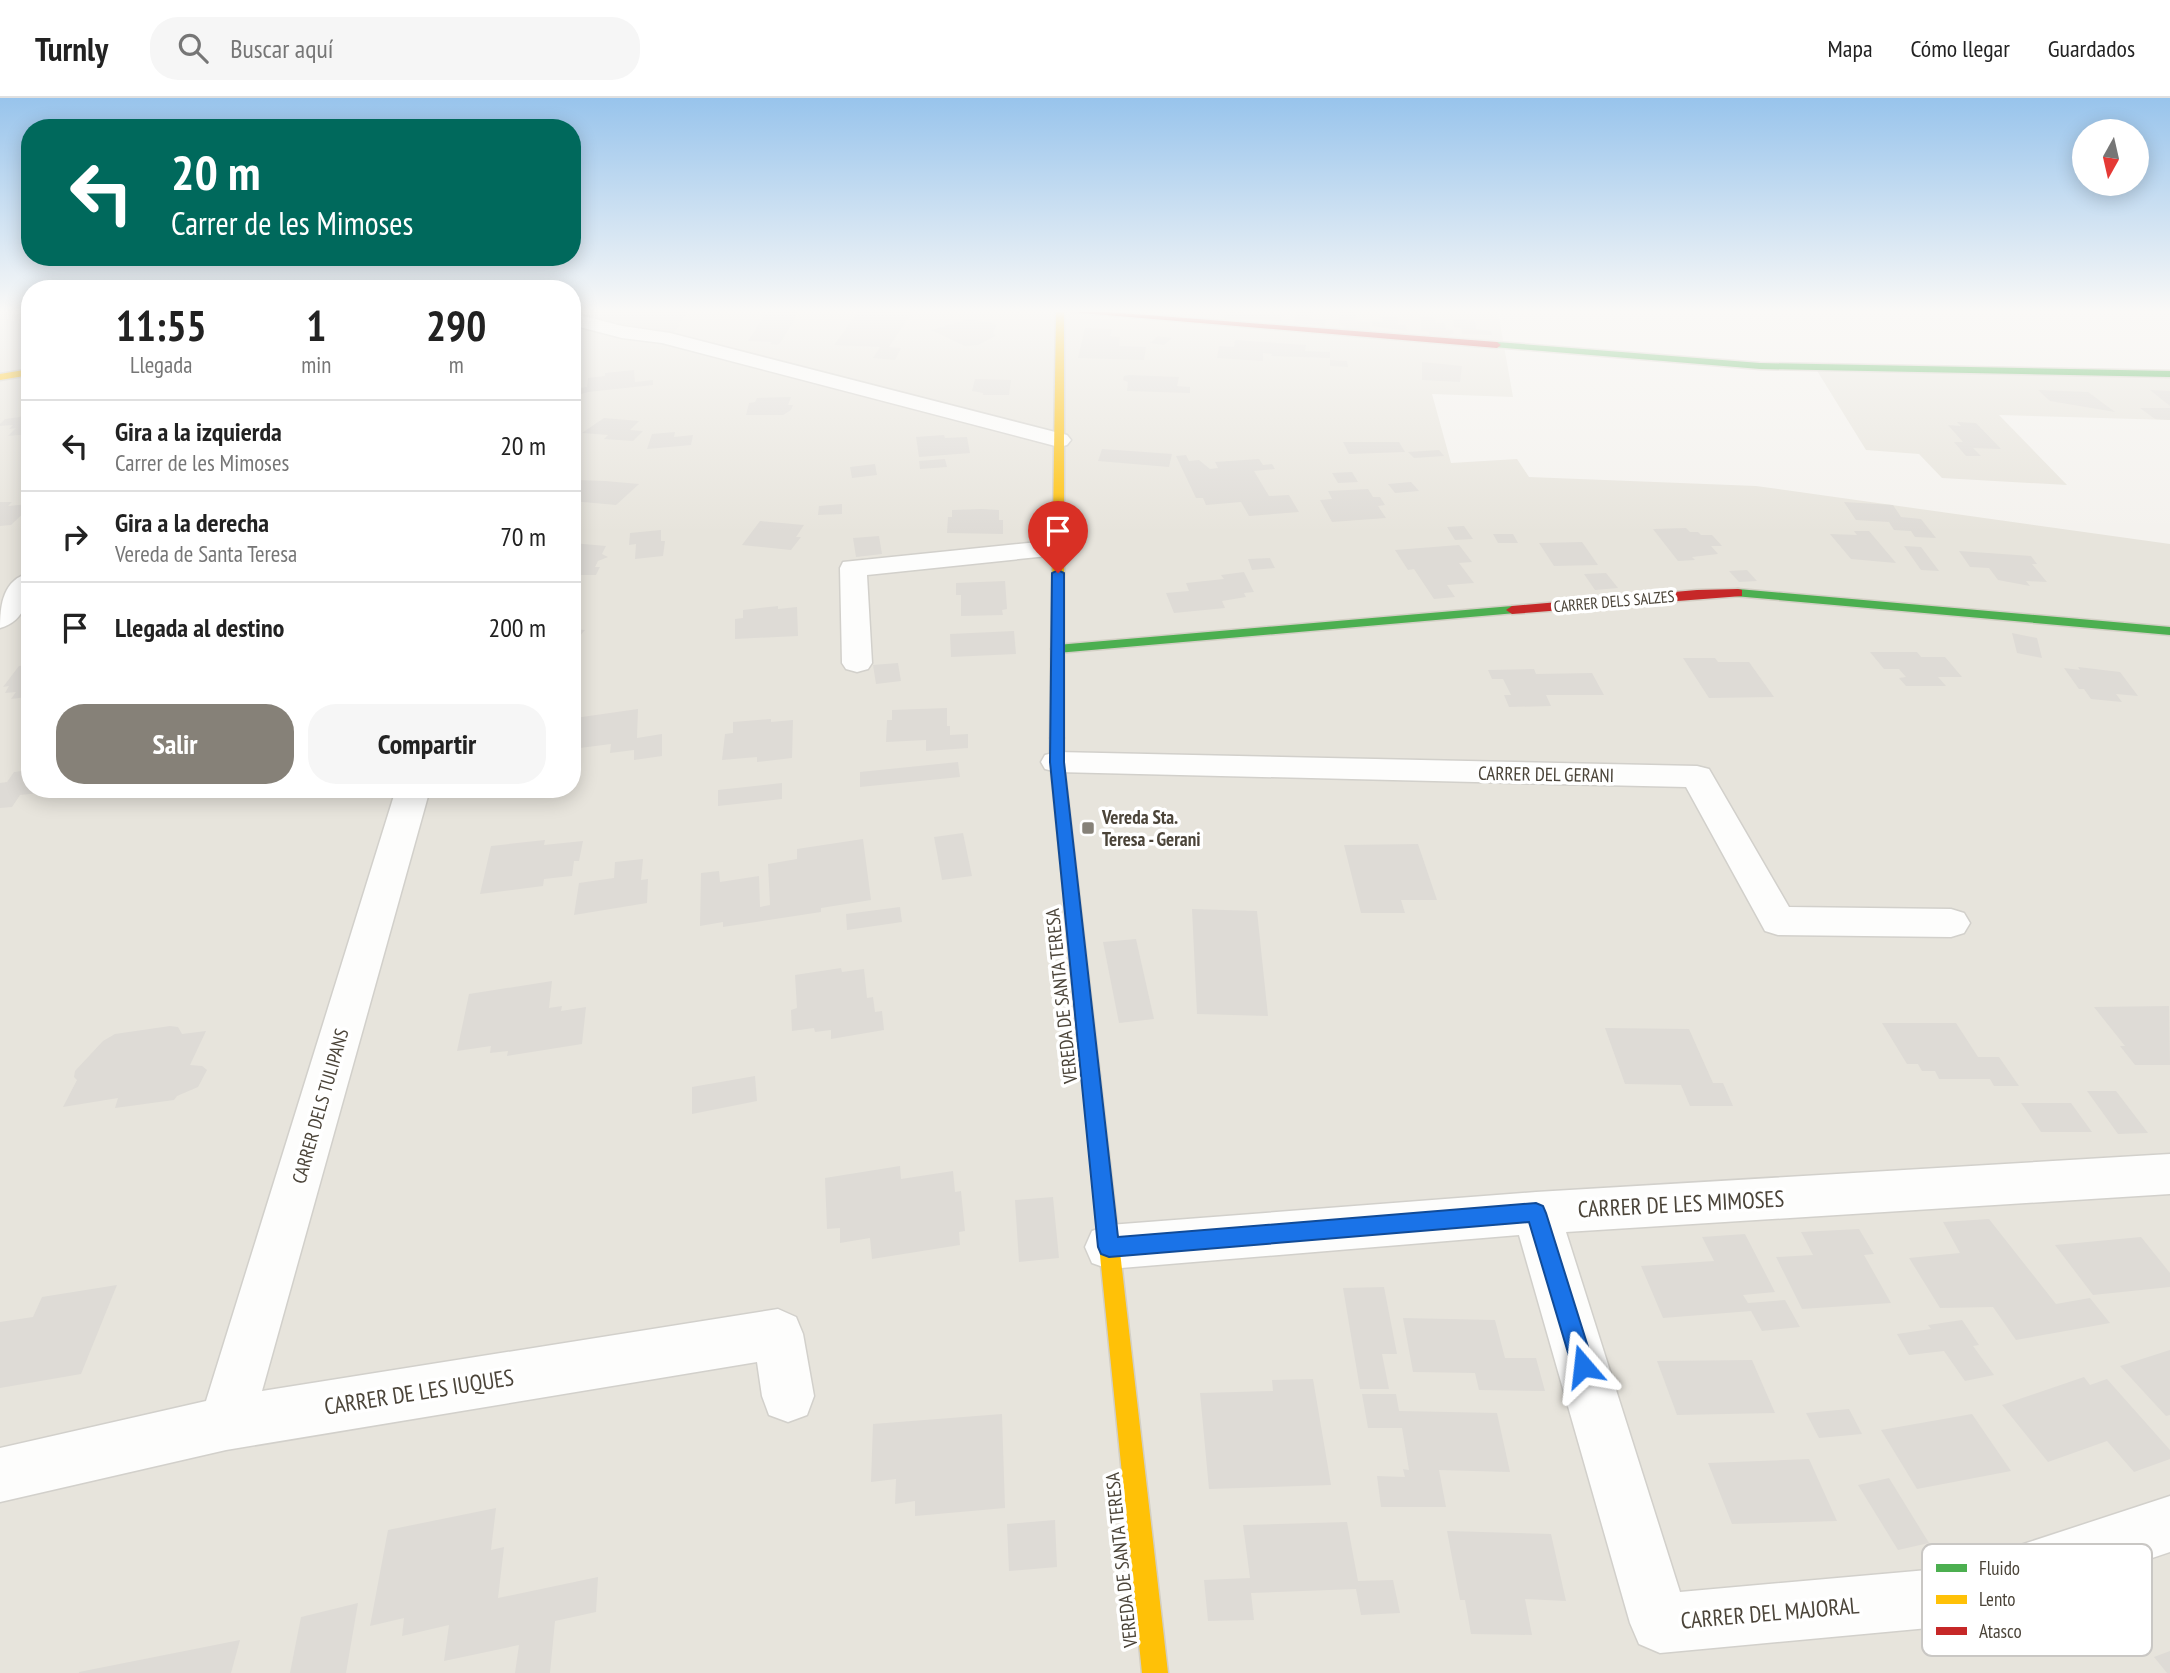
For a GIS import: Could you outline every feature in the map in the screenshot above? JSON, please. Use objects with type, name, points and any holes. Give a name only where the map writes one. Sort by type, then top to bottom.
[{"type":"street","points":[[849,386],[1059,440]]},
{"type":"street","name":"VEREDA DE SANTA TERESA","points":[[1059,386],[1057,762],[1154,1673]]},
{"type":"street","points":[[857,663],[853,568],[1058,548]]},
{"type":"street","points":[[0,619],[21,592]]},
{"type":"street","name":"CARRER DELS SALZES","points":[[1058,649],[1697,594],[1748,593],[2170,631]]},
{"type":"street","name":"CARRER DEL GERANI","points":[[1057,762],[1698,777],[1778,921],[1951,923]]},
{"type":"street","name":"CARRER DELS TULIPANS","points":[[226,1423],[410,798]]},
{"type":"street","name":"CARRER DE LES MIMOSES","points":[[1109,1247],[1536,1213],[2170,1174]]},
{"type":"street","name":"CARRER DEL MAJORAL","points":[[1536,1213],[1660,1623],[1922,1600]]},
{"type":"street","name":"CARRER DE LES IUQUES","points":[[0,1475],[226,1423],[778,1334],[788,1396]]},
{"type":"street","name":"CARRER DEL MAJORAL","points":[[2110,1544],[2170,1524]]},
{"type":"shaded area","points":[[0,386],[21,386],[21,798],[581,798],[581,386],[1511,386],[1513,397],[1432,394],[1451,463],[1517,459],[1529,477],[1756,486],[2170,544],[2170,1673],[0,1673]]},
{"type":"shaded area","points":[[1826,386],[2170,386],[2170,420],[1999,415],[2067,485],[1942,478],[1919,454],[1866,450]]},
{"type":"building","points":[[648,386],[581,394],[581,388]]},
{"type":"building","points":[[973,386],[1010,386],[1009,395],[983,395],[972,391]]},
{"type":"building","points":[[1128,386],[1190,387],[1190,393],[1127,391]]},
{"type":"building","points":[[2038,390],[2088,392],[2115,412],[2050,401]]},
{"type":"building","points":[[2150,390],[2170,391],[2170,406]]},
{"type":"building","points":[[791,397],[788,405],[793,405],[791,410],[783,415],[746,415],[749,403],[755,402],[757,398]]},
{"type":"building","points":[[2140,408],[2170,408],[2170,420],[2155,419]]},
{"type":"building","points":[[20,417],[21,435],[8,436],[16,428],[9,429],[13,425],[0,424],[5,419]]},
{"type":"building","points":[[604,418],[639,421],[630,430],[643,431],[633,441],[604,439],[608,435],[582,433]]},
{"type":"building","points":[[1957,422],[1976,423],[2001,449],[1973,448],[1981,456],[1966,456],[1954,442],[1963,442],[1948,425],[1961,426]]},
{"type":"building","points":[[675,432],[674,437],[693,435],[691,445],[647,449],[652,434]]},
{"type":"building","points":[[944,435],[945,438],[967,437],[970,453],[919,457],[916,437]]},
{"type":"building","points":[[1343,442],[1399,442],[1405,452],[1349,454]]},
{"type":"building","points":[[1102,449],[1172,454],[1169,467],[1098,461]]},
{"type":"building","points":[[1439,450],[1444,456],[1414,458],[1408,452]]},
{"type":"building","points":[[1186,455],[1189,461],[1199,460],[1210,469],[1218,468],[1215,462],[1259,459],[1263,465],[1272,464],[1275,469],[1254,471],[1269,496],[1289,495],[1299,512],[1249,516],[1241,502],[1206,505],[1203,498],[1196,498],[1176,456]]},
{"type":"building","points":[[945,459],[947,467],[920,469],[919,461]]},
{"type":"building","points":[[875,464],[877,475],[852,478],[850,467]]},
{"type":"building","points":[[1352,472],[1358,482],[1338,483],[1332,473]]},
{"type":"building","points":[[581,480],[639,484],[616,505],[581,502]]},
{"type":"building","points":[[1411,482],[1419,491],[1395,493],[1388,484]]},
{"type":"building","points":[[1368,489],[1373,497],[1380,497],[1385,505],[1378,506],[1386,518],[1332,522],[1320,500],[1332,499],[1328,491]]},
{"type":"building","points":[[0,502],[12,502],[8,506],[21,505],[21,516],[11,525],[0,526]]},
{"type":"building","points":[[1844,502],[1893,505],[1901,517],[1921,519],[1936,538],[1915,537],[1911,531],[1894,530],[1889,522],[1856,520]]},
{"type":"building","points":[[842,504],[842,514],[818,515],[819,506]]},
{"type":"building","points":[[952,510],[999,510],[999,520],[1003,520],[1003,534],[947,533],[948,517],[952,517]]},
{"type":"building","points":[[760,521],[804,525],[796,537],[801,537],[791,550],[742,545]]},
{"type":"building","points":[[1464,526],[1473,539],[1455,540],[1447,527]]},
{"type":"building","points":[[1686,528],[1701,535],[1712,535],[1722,546],[1711,546],[1718,554],[1678,561],[1653,529]]},
{"type":"building","points":[[661,530],[661,541],[665,541],[663,556],[635,559],[636,544],[629,545],[630,533]]},
{"type":"building","points":[[1854,531],[1869,531],[1896,563],[1851,559],[1830,534],[1857,535]]},
{"type":"building","points":[[1493,534],[1513,534],[1518,543],[1498,543]]},
{"type":"building","points":[[879,536],[882,554],[856,557],[853,538]]},
{"type":"building","points":[[1582,542],[1598,565],[1554,566],[1539,543]]},
{"type":"building","points":[[581,544],[606,546],[602,554],[608,557],[598,561],[595,567],[600,567],[596,575],[581,575]]},
{"type":"building","points":[[1459,545],[1472,562],[1459,563],[1474,583],[1447,585],[1455,597],[1434,599],[1414,569],[1408,570],[1395,550]]},
{"type":"building","points":[[1904,546],[1921,547],[1939,571],[1921,570]]},
{"type":"building","points":[[1959,551],[2031,556],[2037,564],[2032,564],[2047,582],[2026,581],[2030,586],[1998,580],[1989,568],[1970,567]]},
{"type":"building","points":[[1270,558],[1275,568],[1252,570],[1248,559]]},
{"type":"building","points":[[1747,570],[1757,581],[1739,582],[1729,571]]},
{"type":"building","points":[[1244,572],[1254,592],[1244,593],[1246,597],[1222,601],[1225,608],[1174,613],[1166,593],[1189,591],[1186,583],[1224,579],[1221,575]]},
{"type":"building","points":[[1606,573],[1618,588],[1595,590],[1584,574]]},
{"type":"building","points":[[1005,581],[1007,609],[1002,610],[1003,615],[961,616],[961,595],[956,595],[956,583]]},
{"type":"building","points":[[778,606],[778,609],[797,607],[798,636],[735,639],[735,619],[743,618],[743,610]]},
{"type":"building","points":[[1014,631],[1016,654],[951,657],[950,634]]},
{"type":"building","points":[[2012,633],[2037,638],[2042,658],[2017,653]]},
{"type":"building","points":[[1870,652],[1917,652],[1921,657],[1945,657],[1962,677],[1938,677],[1946,686],[1906,686],[1899,678],[1906,677],[1899,669],[1884,669]]},
{"type":"building","points":[[1683,658],[1749,662],[1774,697],[1709,698]]},
{"type":"building","points":[[898,663],[901,681],[876,684],[873,665]]},
{"type":"building","points":[[19,666],[21,698],[11,699],[16,692],[5,693],[9,686],[3,687]]},
{"type":"building","points":[[2078,667],[2120,672],[2138,696],[2116,694],[2122,702],[2091,699],[2084,689],[2079,689],[2064,668],[2080,670]]},
{"type":"building","points":[[1534,669],[1536,674],[1592,673],[1604,695],[1546,695],[1551,706],[1509,707],[1504,695],[1511,695],[1503,679],[1492,679],[1488,670]]},
{"type":"building","points":[[947,708],[950,735],[968,734],[968,748],[926,751],[926,740],[886,742],[887,720],[892,720],[892,710]]},
{"type":"building","points":[[638,709],[637,738],[662,734],[662,756],[634,760],[634,750],[610,753],[611,744],[581,748],[581,717]]},
{"type":"building","points":[[771,719],[771,722],[793,720],[792,758],[757,762],[757,757],[722,760],[725,734],[733,733],[733,722]]},
{"type":"building","points":[[958,762],[960,777],[860,787],[860,772]]},
{"type":"building","points":[[21,771],[21,795],[12,807],[0,808],[0,783],[7,782],[14,772]]},
{"type":"building","points":[[782,783],[782,799],[718,806],[718,790]]},
{"type":"building","points":[[963,833],[972,876],[942,880],[934,837]]},
{"type":"building","points":[[863,839],[871,900],[821,908],[821,912],[723,927],[723,922],[700,926],[701,873],[719,871],[720,882],[759,876],[760,907],[770,905],[768,864],[797,859],[797,849]]},
{"type":"building","points":[[545,840],[544,845],[583,841],[579,861],[574,861],[572,876],[544,879],[543,886],[480,894],[491,846]]},
{"type":"building","points":[[1418,844],[1437,900],[1401,900],[1405,913],[1361,913],[1344,845]]},
{"type":"building","points":[[643,859],[641,880],[648,879],[647,903],[574,915],[579,883],[614,878],[615,862]]},
{"type":"building","points":[[900,907],[902,922],[847,930],[846,914]]},
{"type":"building","points":[[1192,909],[1257,911],[1268,1016],[1197,1014]]},
{"type":"building","points":[[1136,939],[1154,1019],[1119,1023],[1103,942]]},
{"type":"building","points":[[841,968],[842,972],[864,969],[867,998],[873,997],[875,1012],[882,1011],[884,1030],[831,1039],[831,1030],[815,1032],[814,1028],[792,1031],[791,1010],[797,1008],[795,975]]},
{"type":"building","points":[[552,981],[549,1008],[562,1006],[561,1011],[586,1007],[582,1044],[507,1056],[508,1051],[490,1053],[491,1046],[457,1051],[469,994]]},
{"type":"building","points":[[2169,1006],[2170,1065],[2135,1065],[2120,1046],[2125,1046],[2094,1007]]},
{"type":"building","points":[[1882,1023],[1956,1023],[1978,1057],[1999,1057],[2019,1086],[1994,1086],[1990,1079],[1939,1079],[1935,1071],[1922,1071],[1918,1064],[1907,1064]]},
{"type":"building","points":[[178,1027],[182,1034],[206,1031],[190,1065],[202,1066],[207,1070],[198,1087],[174,1100],[115,1108],[118,1098],[63,1107],[77,1080],[74,1077],[75,1071],[103,1041],[115,1034]]},
{"type":"building","points":[[1605,1028],[1689,1029],[1713,1083],[1723,1083],[1733,1106],[1690,1106],[1681,1085],[1625,1084]]},
{"type":"building","points":[[755,1076],[757,1101],[692,1114],[692,1087]]},
{"type":"building","points":[[2087,1091],[2116,1091],[2148,1133],[2118,1134]]},
{"type":"building","points":[[2021,1103],[2071,1103],[2092,1132],[2041,1132]]},
{"type":"building","points":[[900,1166],[901,1179],[953,1171],[955,1192],[961,1191],[965,1231],[959,1232],[960,1245],[872,1259],[870,1238],[840,1243],[840,1228],[827,1229],[825,1178]]},
{"type":"building","points":[[1053,1197],[1059,1258],[1019,1262],[1015,1200]]},
{"type":"building","points":[[1989,1219],[2056,1304],[2090,1298],[2110,1323],[2016,1340],[1993,1307],[1940,1308],[1909,1258],[1960,1253],[1943,1222]]},
{"type":"building","points":[[1859,1229],[1874,1254],[1864,1255],[1891,1303],[1802,1309],[1776,1257],[1813,1255],[1801,1232]]},
{"type":"building","points":[[1745,1234],[1775,1292],[1743,1295],[1748,1303],[1785,1300],[1800,1327],[1762,1331],[1751,1311],[1663,1318],[1641,1266],[1714,1261],[1702,1237]]},
{"type":"building","points":[[2141,1237],[2170,1273],[2170,1287],[2093,1295],[2055,1245]]},
{"type":"building","points":[[117,1285],[81,1374],[0,1388],[0,1322],[33,1317],[42,1297]]},
{"type":"building","points":[[1384,1287],[1397,1354],[1382,1354],[1389,1389],[1360,1389],[1343,1288]]},
{"type":"building","points":[[1403,1318],[1495,1320],[1505,1358],[1536,1358],[1545,1391],[1479,1390],[1475,1373],[1413,1372]]},
{"type":"building","points":[[1962,1320],[1979,1345],[1973,1346],[1994,1375],[1965,1381],[1944,1351],[1909,1355],[1897,1334],[1931,1329],[1928,1325]]},
{"type":"building","points":[[2170,1350],[2170,1415],[2166,1416],[2120,1366]]},
{"type":"building","points":[[1752,1360],[1775,1413],[1677,1415],[1657,1361]]},
{"type":"building","points":[[2084,1377],[2090,1385],[2107,1379],[2170,1450],[2170,1459],[2134,1472],[2107,1441],[2048,1462],[2002,1405]]},
{"type":"building","points":[[1313,1379],[1331,1485],[1209,1489],[1200,1393],[1273,1391],[1272,1380]]},
{"type":"building","points":[[1362,1394],[1396,1394],[1399,1411],[1497,1413],[1510,1472],[1439,1470],[1446,1507],[1381,1507],[1377,1476],[1405,1477],[1403,1469],[1409,1470],[1402,1428],[1368,1428]]},
{"type":"building","points":[[1849,1409],[1862,1434],[1819,1438],[1806,1413]]},
{"type":"building","points":[[1002,1414],[1005,1508],[915,1516],[915,1501],[895,1504],[896,1479],[871,1482],[873,1424]]},
{"type":"building","points":[[1972,1414],[2011,1471],[1917,1489],[1881,1430]]},
{"type":"building","points":[[1809,1459],[1837,1521],[1732,1524],[1708,1463]]},
{"type":"building","points":[[1889,1478],[1929,1543],[1898,1550],[1858,1485]]},
{"type":"building","points":[[496,1508],[491,1550],[504,1547],[498,1598],[598,1577],[596,1612],[555,1621],[550,1673],[515,1673],[519,1645],[444,1661],[449,1625],[402,1636],[404,1618],[370,1626],[388,1530]]},
{"type":"building","points":[[1055,1520],[1057,1567],[1009,1571],[1007,1524]]},
{"type":"building","points":[[1347,1522],[1358,1581],[1393,1580],[1400,1613],[1361,1615],[1356,1589],[1251,1593],[1254,1620],[1208,1621],[1204,1580],[1250,1578],[1243,1525]]},
{"type":"building","points":[[1447,1531],[1551,1534],[1566,1601],[1525,1599],[1532,1635],[1471,1634],[1465,1600],[1460,1600]]},
{"type":"building","points":[[358,1603],[346,1673],[290,1673],[301,1617]]},
{"type":"building","points":[[240,1640],[231,1673],[79,1673],[79,1672]]},
{"type":"building","points":[[2170,1651],[2170,1673],[2167,1673],[2154,1657]]},
{"type":"traffic: fast","points":[[1738,593],[2170,631]]},
{"type":"traffic: fast","points":[[1057,649],[1512,610]]},
{"type":"traffic: slow","points":[[1057,738],[1059,386]]},
{"type":"traffic: slow","points":[[1091,1076],[1155,1673]]},
{"type":"traffic: jam","points":[[1512,610],[1738,593]]},
{"type":"traffic: jam","points":[[1057,738],[1057,762],[1091,1076]]},
{"type":"place","name":"Vereda Sta. Teresa - Gerani","points":[[1088,828]]},
{"type":"route","points":[[1058,573],[1057,762],[1109,1247],[1536,1213],[1583,1366]]}]
